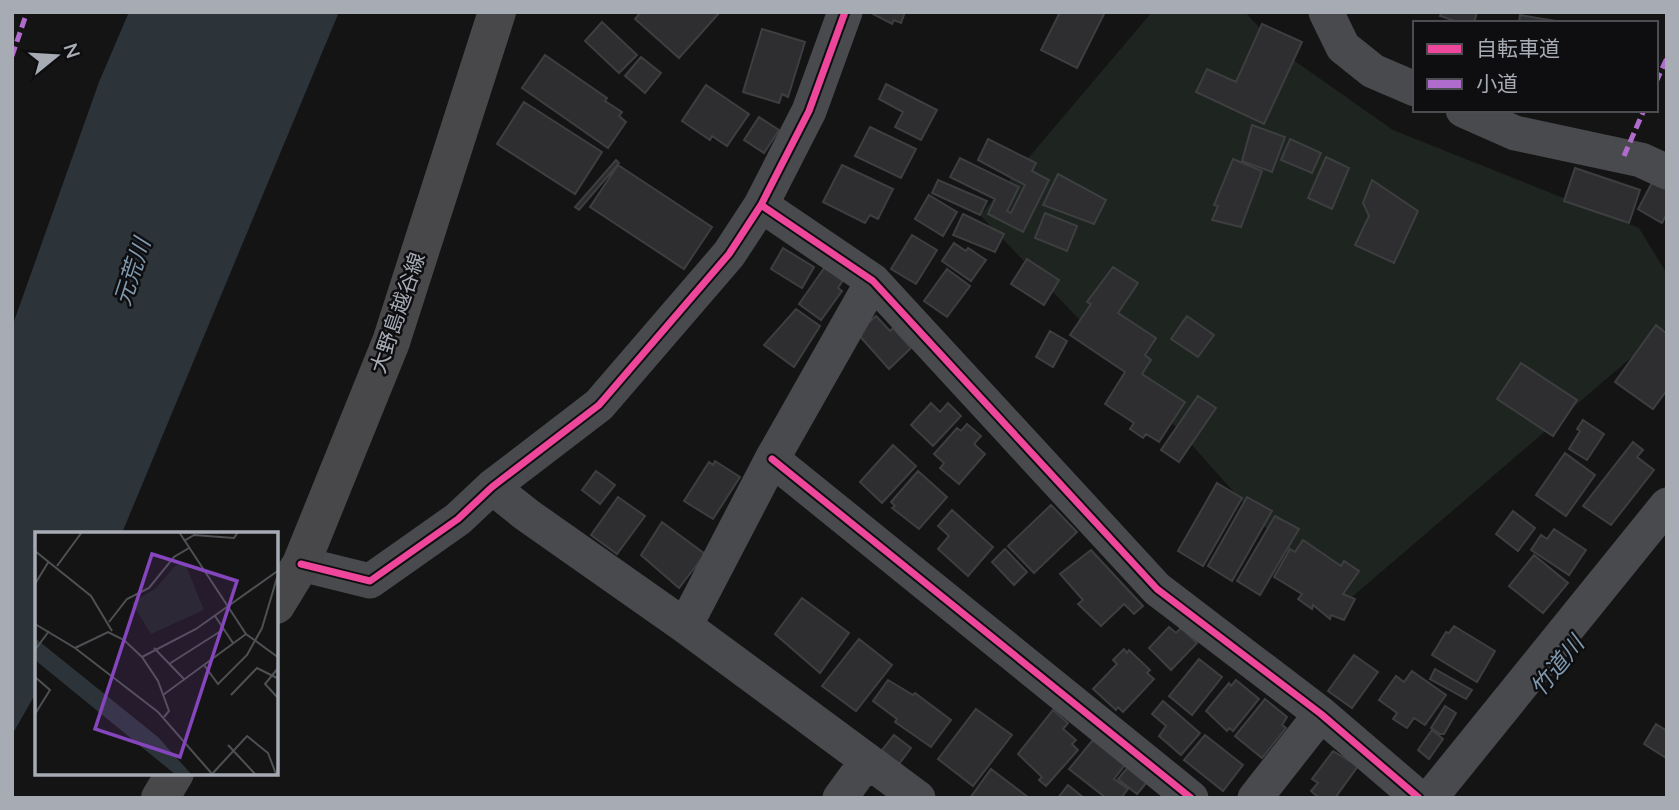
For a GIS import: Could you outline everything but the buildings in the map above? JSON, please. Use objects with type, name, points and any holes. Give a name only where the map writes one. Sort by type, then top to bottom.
[{"type":"main road","name":"大野島越谷線","points":[[278,602],[301,564],[391,342],[497,12]]},
{"type":"main road","points":[[160,798],[174,775]]},
{"type":"street","points":[[301,564],[370,581],[457,519],[492,487],[599,405],[729,254],[761,205],[809,111],[845,12]]},
{"type":"street","points":[[1326,12],[1343,47],[1373,71],[1413,88]]},
{"type":"street","points":[[1468,112],[1515,133],[1641,160],[1667,173]]},
{"type":"street","points":[[761,205],[873,281],[1157,589],[1321,714],[1419,798]]},
{"type":"street","points":[[685,626],[772,459],[873,281]]},
{"type":"street","points":[[772,459],[1191,798]]},
{"type":"street","points":[[492,487],[918,798]]},
{"type":"street","points":[[1430,798],[1667,505]]},
{"type":"street","points":[[1255,798],[1321,714]]},
{"type":"street","points":[[841,798],[867,761]]},
{"type":"shaded area","points":[[1152,12],[1245,12],[1282,52],[1393,130],[1639,228],[1667,274],[1667,327],[1338,609],[1093,334],[980,215]]},
{"type":"water","name":"元荒川","points":[[129,12],[339,12],[122,532],[35,532],[35,695],[12,735],[12,327],[99,82]]},
{"type":"marked path","points":[[12,56],[27,12]]},
{"type":"marked path","points":[[1658,78],[1667,58]]},
{"type":"marked path","points":[[1624,156],[1643,112]]},
{"type":"cycle path","points":[[301,564],[370,581],[458,519],[492,487],[599,405],[729,254],[761,205],[809,111],[845,12]]},
{"type":"cycle path","points":[[761,205],[873,281],[1157,589],[1321,714],[1419,798]]},
{"type":"cycle path","points":[[772,459],[1191,798]]},
{"type":"water label","name":"竹道川","points":[[1557,666]]}]
